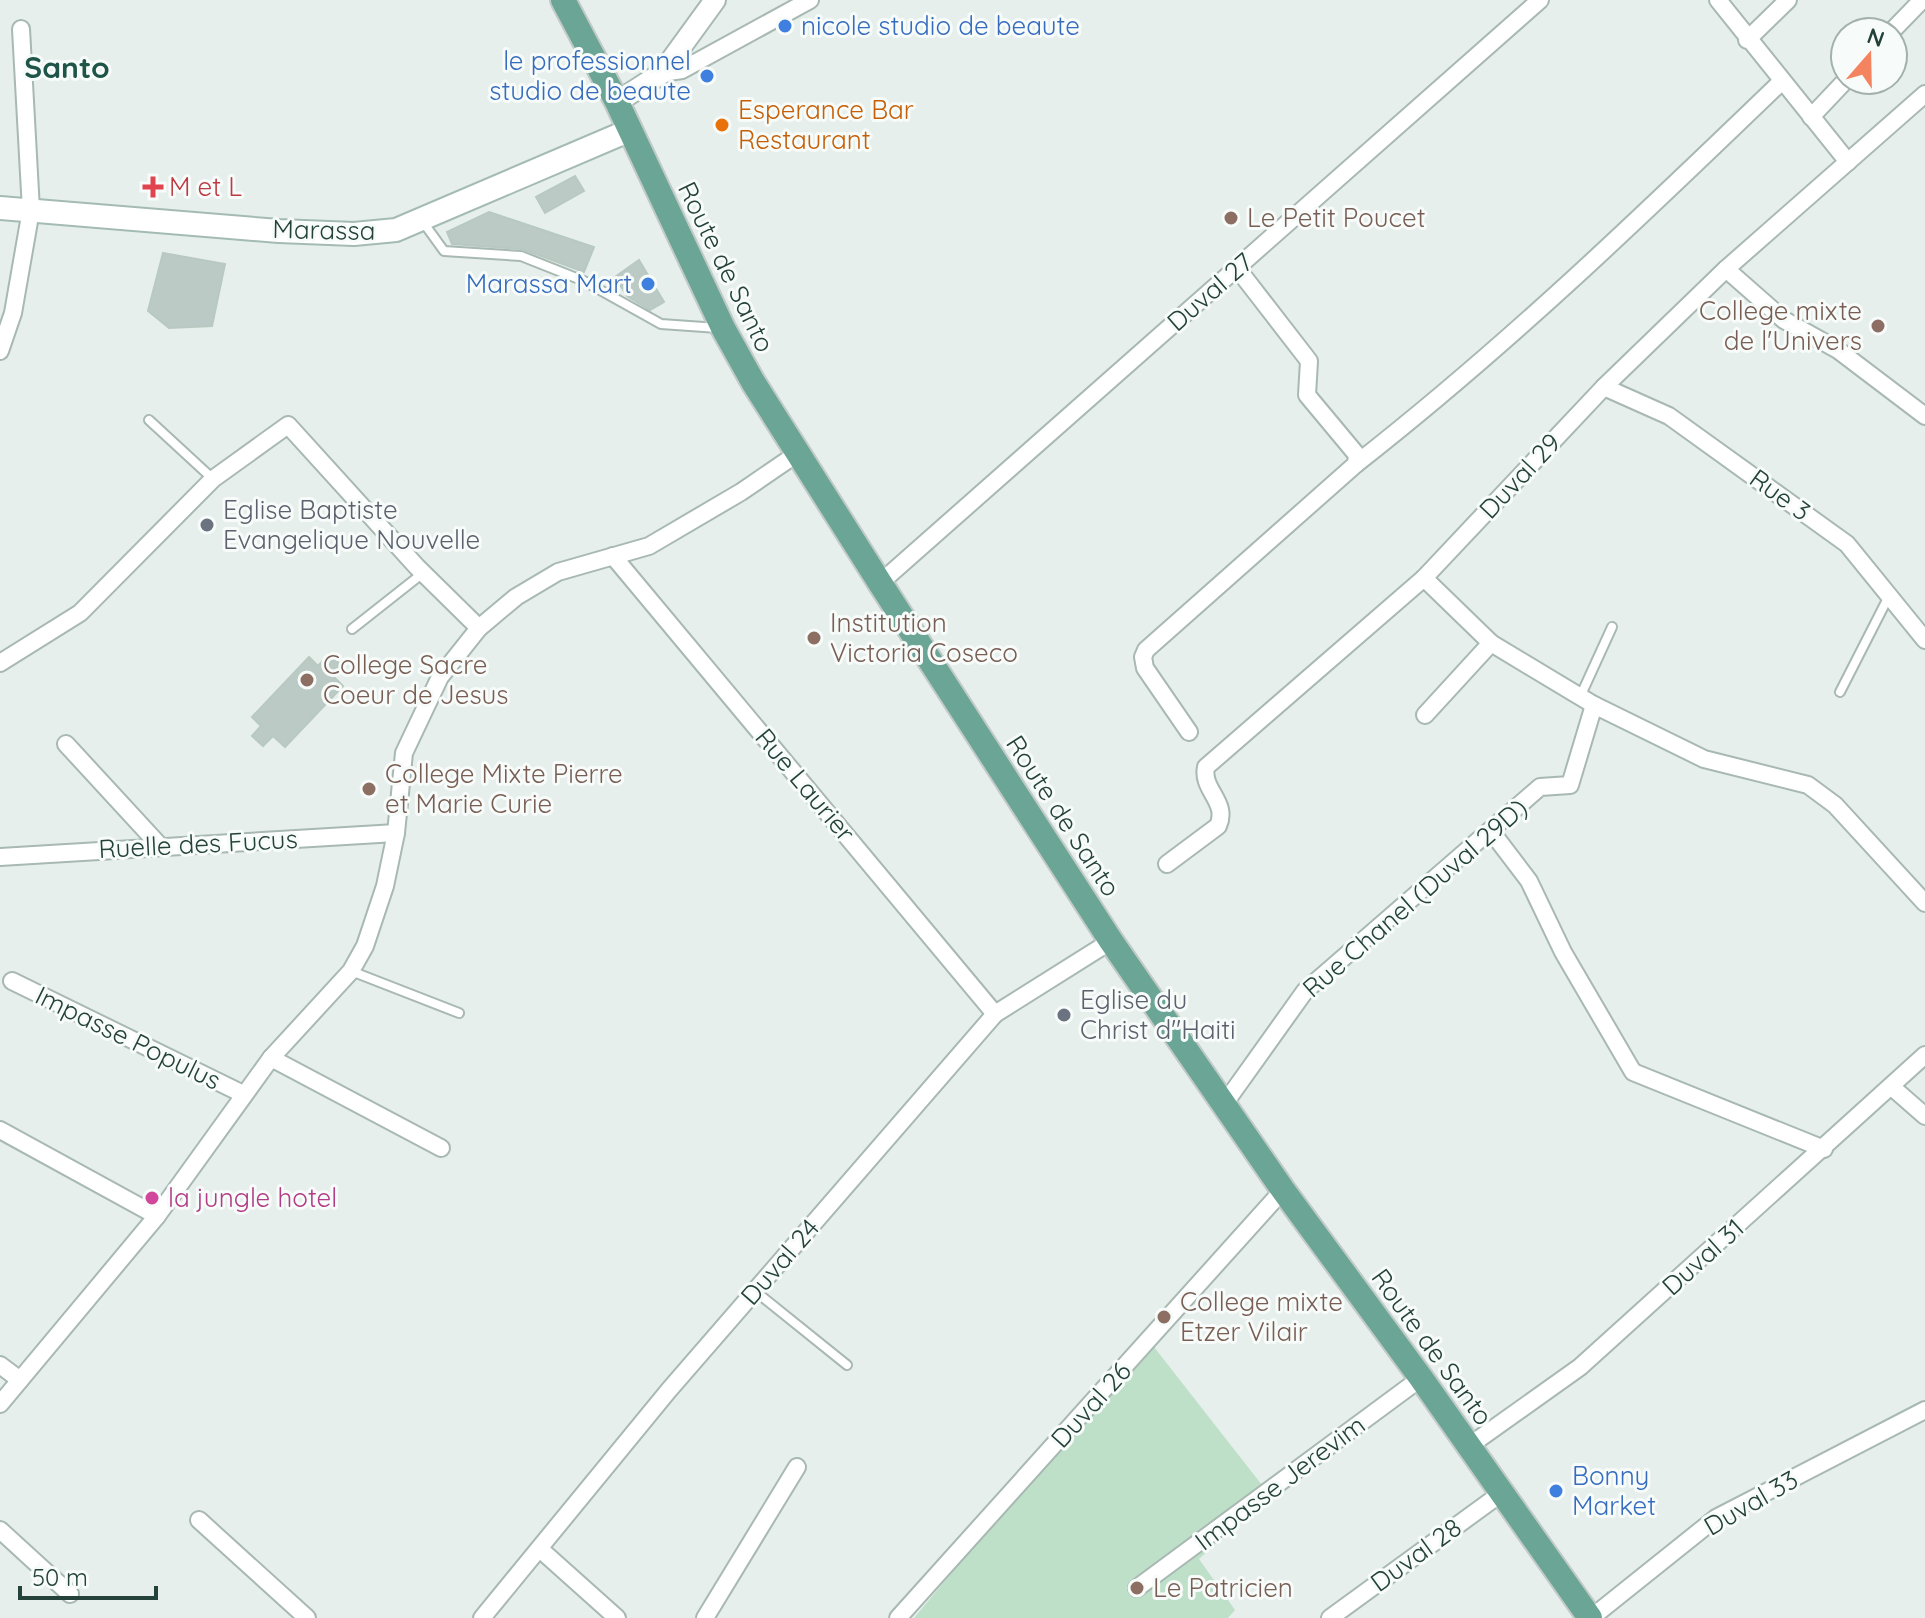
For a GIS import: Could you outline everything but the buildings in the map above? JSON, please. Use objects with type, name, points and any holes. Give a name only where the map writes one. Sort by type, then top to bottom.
[{"type":"main road","name":"Route de Santo","points":[[563,0],[617,102],[723,328],[880,583],[1111,941],[1283,1190],[1503,1492],[1590,1618]]},
{"type":"main road","name":"Marassa","points":[[0,208],[354,234],[396,230],[423,222],[576,150],[628,131]]},
{"type":"street","points":[[617,102],[662,73],[715,0]]},
{"type":"street","points":[[662,73],[682,70],[810,0]]},
{"type":"street","name":"Duval 27","points":[[880,583],[1540,0]]},
{"type":"street","points":[[1718,0],[1747,40],[1848,162]]},
{"type":"street","points":[[1747,40],[1788,0]]},
{"type":"street","points":[[1906,16],[1922,0]]},
{"type":"street","points":[[0,351],[13,313],[31,210],[21,29]]},
{"type":"street","points":[[1189,732],[1145,668],[1143,657],[1146,650],[1356,464],[1421,413],[1534,314],[1782,81]]},
{"type":"street","name":"Duval 29","points":[[1167,864],[1218,826],[1222,809],[1205,777],[1206,767],[1424,578],[1604,387],[1726,269],[1925,94]]},
{"type":"street","points":[[1811,117],[1831,96]]},
{"type":"street","points":[[1237,268],[1309,361],[1307,395],[1357,455],[1356,464]]},
{"type":"street","points":[[1726,269],[1784,320],[1838,350],[1925,416]]},
{"type":"street","name":"Rue 3","points":[[1604,387],[1669,416],[1847,544],[1925,640]]},
{"type":"street","points":[[0,663],[41,634],[80,613],[213,479],[288,425],[423,573],[479,628]]},
{"type":"street","points":[[0,1404],[157,1216],[271,1058],[351,971],[365,946],[385,886],[396,833],[404,753],[440,677],[479,628],[516,597],[558,572],[649,546],[741,492],[798,453]]},
{"type":"street","name":"Rue Laurier","points":[[613,556],[995,1014]]},
{"type":"street","points":[[1424,578],[1491,643],[1587,701],[1704,759],[1808,785],[1835,805],[1925,903]]},
{"type":"street","points":[[1425,715],[1491,643]]},
{"type":"street","name":"Rue Chanel (Duval 29D)","points":[[1225,1103],[1305,991],[1540,787],[1570,785],[1587,701]]},
{"type":"street","points":[[66,744],[160,846]]},
{"type":"street","points":[[1491,831],[1529,881],[1563,952],[1633,1072],[1824,1149]]},
{"type":"street","name":"Ruelle des Fucus","points":[[0,857],[396,833]]},
{"type":"street","name":"Duval 24","points":[[482,1618],[541,1550],[669,1390],[995,1014],[1111,941]]},
{"type":"street","name":"Impasse Populus","points":[[12,981],[243,1094]]},
{"type":"street","name":"Duval 31","points":[[1469,1446],[1580,1367],[1893,1088],[1925,1055]]},
{"type":"street","points":[[271,1058],[441,1148]]},
{"type":"street","points":[[1893,1088],[1925,1116]]},
{"type":"street","points":[[0,1130],[157,1216]]},
{"type":"street","name":"Duval 26","points":[[898,1618],[1283,1190]]},
{"type":"street","points":[[0,1365],[20,1380]]},
{"type":"street","name":"Impasse Jerevim","points":[[1137,1588],[1421,1378]]},
{"type":"street","name":"Duval 33","points":[[1590,1618],[1716,1518],[1925,1410]]},
{"type":"street","points":[[705,1618],[797,1467]]},
{"type":"street","name":"Duval 28","points":[[1330,1618],[1503,1492]]},
{"type":"street","points":[[199,1520],[307,1618]]},
{"type":"street","points":[[0,1530],[70,1594]]},
{"type":"street","points":[[541,1550],[617,1618]]},
{"type":"lane","points":[[423,222],[444,251],[521,256],[584,281],[661,324],[723,328]]},
{"type":"lane","points":[[149,420],[213,479]]},
{"type":"lane","points":[[352,629],[423,573]]},
{"type":"lane","points":[[1840,692],[1890,594]]},
{"type":"lane","points":[[1587,701],[1612,627]]},
{"type":"lane","points":[[351,971],[459,1013]]},
{"type":"lane","points":[[755,1291],[847,1365]]},
{"type":"green space","points":[[1147,1338],[1269,1494],[1199,1559],[1235,1610],[1228,1618],[914,1618]]},
{"type":"place","name":"nicole studio de beaute","points":[[785,26]]},
{"type":"place","name":"le professionnel studio de beaute","points":[[707,76]]},
{"type":"place","name":"Esperance Bar Restaurant","points":[[722,125]]},
{"type":"place","name":"M et L","points":[[153,187]]},
{"type":"place","name":"Le Petit Poucet","points":[[1231,218]]},
{"type":"place","name":"Marassa Mart","points":[[648,284]]},
{"type":"place","name":"College mixte de l'Univers","points":[[1878,326]]},
{"type":"place","name":"Eglise Baptiste Evangelique Nouvelle","points":[[207,525]]},
{"type":"place","name":"Institution Victoria Coseco","points":[[814,638]]},
{"type":"place","name":"College Sacre Coeur de Jesus","points":[[307,680]]},
{"type":"place","name":"College Mixte Pierre et Marie Curie","points":[[369,789]]},
{"type":"place","name":"Eglise du Christ d\"Haiti","points":[[1064,1015]]},
{"type":"place","name":"la jungle hotel","points":[[152,1198]]},
{"type":"place","name":"College mixte Etzer Vilair","points":[[1164,1317]]},
{"type":"place","name":"Bonny Market","points":[[1556,1491]]},
{"type":"place","name":"Le Patricien","points":[[1137,1588]]},
{"type":"district","name":"Santo","points":[[67,68]]}]
